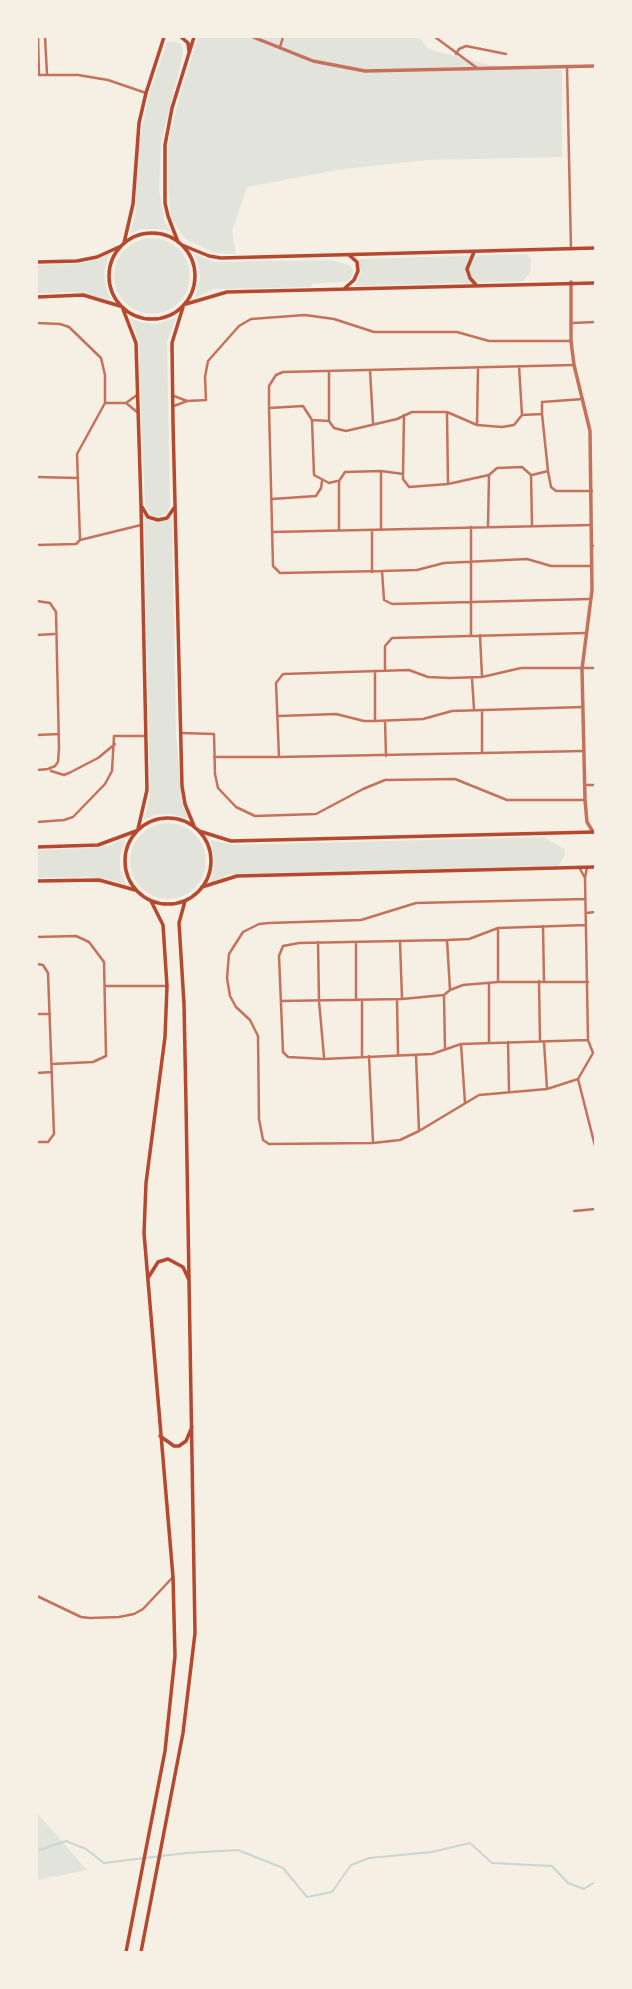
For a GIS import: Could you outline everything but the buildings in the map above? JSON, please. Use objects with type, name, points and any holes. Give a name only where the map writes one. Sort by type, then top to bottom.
[{"type":"main road","points":[[124,243],[134,204],[137,138],[146,93],[164,37]]},
{"type":"main road","points":[[162,43],[170,37]]},
{"type":"main road","points":[[181,37],[188,43],[189,53]]},
{"type":"main road","points":[[194,37],[172,108],[164,162],[167,216],[194,264],[195,276],[194,287],[184,305],[172,343],[181,733],[184,798],[194,826]]},
{"type":"main road","points":[[37,262],[77,261],[97,257],[132,238],[150,233],[160,234],[209,256],[221,258],[595,248]]},
{"type":"main road","points":[[119,247],[112,258],[109,283],[113,295],[122,307],[135,343],[141,505],[147,790],[137,830]]},
{"type":"main road","points":[[474,252],[467,269],[477,286]]},
{"type":"main road","points":[[343,289],[354,281],[358,271],[357,262],[347,254]]},
{"type":"main road","points":[[37,297],[83,295],[122,307],[138,317],[159,319],[172,315],[184,305],[220,293],[595,283]]},
{"type":"main road","points":[[141,505],[149,517],[158,520],[167,518],[175,506]]},
{"type":"main road","points":[[135,890],[124,867],[128,841],[148,822],[167,817],[194,826],[206,841],[211,865],[202,887]]},
{"type":"main road","points":[[37,846],[98,845],[137,830]]},
{"type":"main road","points":[[199,831],[231,841],[594,832]]},
{"type":"main road","points":[[37,881],[99,880],[135,890],[151,901],[162,904],[184,901],[202,887],[237,876],[595,867]]},
{"type":"main road","points":[[125,1952],[169,1717],[175,1656],[173,1577],[147,1281],[144,1208],[165,1037],[167,986],[163,925],[161,916],[151,901]]},
{"type":"main road","points":[[141,1952],[186,1718],[195,1633],[184,1004],[179,923],[184,901]]},
{"type":"main road","points":[[147,1281],[158,1262],[168,1259],[183,1267],[190,1282]]},
{"type":"main road","points":[[160,1436],[174,1446],[179,1446],[186,1441],[193,1425]]},
{"type":"street","points":[[38,37],[38,75],[78,75],[108,80],[146,93]]},
{"type":"street","points":[[45,37],[47,74]]},
{"type":"street","points":[[253,37],[313,61],[365,71],[595,66]]},
{"type":"street","points":[[279,49],[283,37]]},
{"type":"street","points":[[435,37],[478,69]]},
{"type":"street","points":[[456,54],[466,46],[506,54]]},
{"type":"street","points":[[567,67],[571,248]]},
{"type":"street","points":[[571,282],[571,341],[590,431],[594,507],[594,590],[590,599],[582,669],[587,822],[583,833]]},
{"type":"street","points":[[173,407],[187,401],[206,400],[205,377],[208,361],[239,326],[251,319],[305,315],[334,319],[373,332],[457,332],[489,341],[571,341]]},
{"type":"street","points":[[572,323],[595,322]]},
{"type":"street","points":[[37,323],[69,327],[101,359],[105,375],[105,403],[78,451],[80,540]]},
{"type":"street","points":[[574,365],[283,372],[276,375],[269,386],[273,566],[280,573],[417,570],[443,563],[527,559],[551,566],[593,566]]},
{"type":"street","points":[[329,372],[328,421],[334,428],[359,430],[412,412],[447,412],[477,425],[502,427],[514,425],[522,415],[519,366]]},
{"type":"street","points":[[477,425],[478,368]]},
{"type":"street","points":[[370,370],[373,424]]},
{"type":"street","points":[[105,403],[126,403],[137,396]]},
{"type":"street","points":[[174,396],[187,401]]},
{"type":"street","points":[[583,399],[542,402],[542,414],[551,486],[556,491],[592,491]]},
{"type":"street","points":[[126,403],[138,413]]},
{"type":"street","points":[[269,408],[303,406],[312,420],[314,475],[329,483],[339,481]]},
{"type":"street","points":[[447,412],[448,484]]},
{"type":"street","points":[[522,415],[542,414]]},
{"type":"street","points":[[404,415],[403,479],[409,486],[448,484],[489,475],[497,468],[525,468],[531,475],[532,525]]},
{"type":"street","points":[[312,420],[328,421]]},
{"type":"street","points":[[338,530],[339,481],[345,472],[381,471],[403,474]]},
{"type":"street","points":[[381,471],[382,530]]},
{"type":"street","points":[[531,475],[548,471]]},
{"type":"street","points":[[488,526],[489,475]]},
{"type":"street","points":[[37,477],[78,478]]},
{"type":"street","points":[[272,499],[316,496],[322,481]]},
{"type":"street","points":[[37,545],[76,544],[80,540],[141,525]]},
{"type":"street","points":[[272,532],[592,525]]},
{"type":"street","points":[[471,527],[471,636]]},
{"type":"street","points":[[372,530],[372,572]]},
{"type":"street","points":[[382,571],[384,600],[392,604],[590,599]]},
{"type":"street","points":[[37,601],[45,601],[54,607],[56,634],[58,762],[48,769]]},
{"type":"street","points":[[385,670],[385,646],[392,638],[586,633]]},
{"type":"street","points":[[37,635],[56,634]]},
{"type":"street","points":[[480,635],[482,677]]},
{"type":"street","points":[[279,757],[276,687],[283,674],[409,670],[439,678],[472,678],[521,668],[595,668]]},
{"type":"street","points":[[375,671],[375,721]]},
{"type":"street","points":[[472,678],[474,710]]},
{"type":"street","points":[[278,716],[336,714],[385,721],[423,719],[452,711],[583,708]]},
{"type":"street","points":[[482,710],[482,753]]},
{"type":"street","points":[[385,721],[386,756]]},
{"type":"street","points":[[181,733],[214,734],[218,788],[236,807],[255,816],[316,814],[385,780],[455,779],[507,800],[585,800]]},
{"type":"street","points":[[37,735],[59,734]]},
{"type":"street","points":[[37,822],[73,817],[105,783],[110,775],[114,736],[146,736]]},
{"type":"street","points":[[37,770],[48,769],[64,775],[69,774],[98,758],[115,744]]},
{"type":"street","points":[[214,757],[584,751]]},
{"type":"street","points":[[585,785],[595,785]]},
{"type":"street","points":[[587,822],[594,832]]},
{"type":"street","points":[[579,867],[585,878]]},
{"type":"street","points":[[585,899],[416,903],[361,920],[259,924],[243,932],[229,954],[227,978],[230,996],[236,1007],[250,1020],[258,1036],[259,1119],[262,1139],[269,1144],[373,1143],[400,1140],[479,1095],[547,1089],[578,1079],[594,1054],[589,1040],[585,899],[587,867]]},
{"type":"street","points":[[586,913],[595,912]]},
{"type":"street","points":[[586,925],[498,928],[469,939],[299,943],[282,948],[279,956],[281,1030],[285,1056],[324,1059],[416,1055],[432,1054],[461,1044],[589,1040]]},
{"type":"street","points":[[543,926],[542,1042],[547,1089]]},
{"type":"street","points":[[498,928],[498,982]]},
{"type":"street","points":[[37,937],[76,936],[89,942],[104,962],[106,1056],[93,1062],[52,1064]]},
{"type":"street","points":[[447,940],[450,990]]},
{"type":"street","points":[[318,942],[324,1059]]},
{"type":"street","points":[[356,942],[356,1000]]},
{"type":"street","points":[[398,1055],[400,942]]},
{"type":"street","points":[[587,956],[595,955]]},
{"type":"street","points":[[37,964],[43,965],[48,973],[54,1134],[48,1142],[37,1142]]},
{"type":"street","points":[[281,1001],[400,1000],[444,995],[463,985],[489,982],[588,982]]},
{"type":"street","points":[[489,982],[489,1043]]},
{"type":"street","points":[[105,986],[167,986]]},
{"type":"street","points":[[444,995],[445,1049]]},
{"type":"street","points":[[588,996],[595,996]]},
{"type":"street","points":[[362,1000],[362,1056]]},
{"type":"street","points":[[37,1014],[50,1014]]},
{"type":"street","points":[[508,1042],[509,1091]]},
{"type":"street","points":[[461,1044],[465,1103]]},
{"type":"street","points":[[416,1055],[419,1131]]},
{"type":"street","points":[[369,1056],[373,1143]]},
{"type":"street","points":[[37,1073],[52,1072]]},
{"type":"street","points":[[578,1079],[595,1146]]},
{"type":"street","points":[[574,1211],[595,1209]]},
{"type":"street","points":[[37,1596],[81,1617],[119,1617],[143,1609],[173,1577]]},
{"type":"shaded area","points":[[198,37],[419,37],[428,49],[489,65],[562,70],[562,157],[428,160],[343,169],[247,187],[232,231],[236,254],[214,253],[185,239],[171,218],[168,188],[168,145]]},
{"type":"shaded area","points":[[173,41],[181,44],[183,54],[161,143],[159,189],[164,219],[170,231],[140,229],[130,234],[136,212],[136,156],[149,95],[167,43]]},
{"type":"shaded area","points":[[152,238],[166,241],[179,249],[187,262],[190,276],[187,290],[179,303],[166,311],[152,314],[138,311],[125,303],[117,290],[114,276],[117,262],[125,249],[138,241]]},
{"type":"shaded area","points":[[110,253],[104,272],[111,300],[76,292],[37,293],[37,265],[77,264]]},
{"type":"shaded area","points":[[194,254],[214,262],[332,260],[351,266],[353,273],[345,282],[314,283],[310,287],[214,289],[195,298],[200,278]]},
{"type":"shaded area","points":[[528,254],[531,259],[530,273],[523,281],[355,286],[361,272],[358,259]]},
{"type":"shaded area","points":[[130,318],[156,324],[176,318],[167,342],[170,506],[166,514],[158,517],[151,515],[145,504],[138,339]]},
{"type":"shaded area","points":[[144,515],[158,523],[172,515],[176,734],[182,801],[190,819],[170,814],[155,815],[143,820],[150,790]]},
{"type":"shaded area","points":[[168,823],[183,826],[195,834],[203,846],[206,861],[203,876],[195,888],[183,896],[168,899],[153,896],[141,888],[133,876],[130,861],[133,846],[141,834],[153,826]]},
{"type":"shaded area","points":[[544,837],[564,849],[565,855],[558,866],[231,874],[210,883],[215,861],[211,840],[235,845]]},
{"type":"shaded area","points":[[126,838],[120,856],[120,869],[126,885],[87,877],[37,878],[37,850],[88,848],[110,845]]},
{"type":"shaded area","points":[[37,1813],[87,1870],[37,1880]]},
{"type":"waterway","points":[[37,1851],[66,1841],[86,1849],[104,1863],[238,1850],[283,1868],[307,1897],[332,1892],[351,1865],[369,1858],[432,1852],[470,1843],[492,1863],[552,1866],[568,1883],[584,1889],[595,1882]]}]
